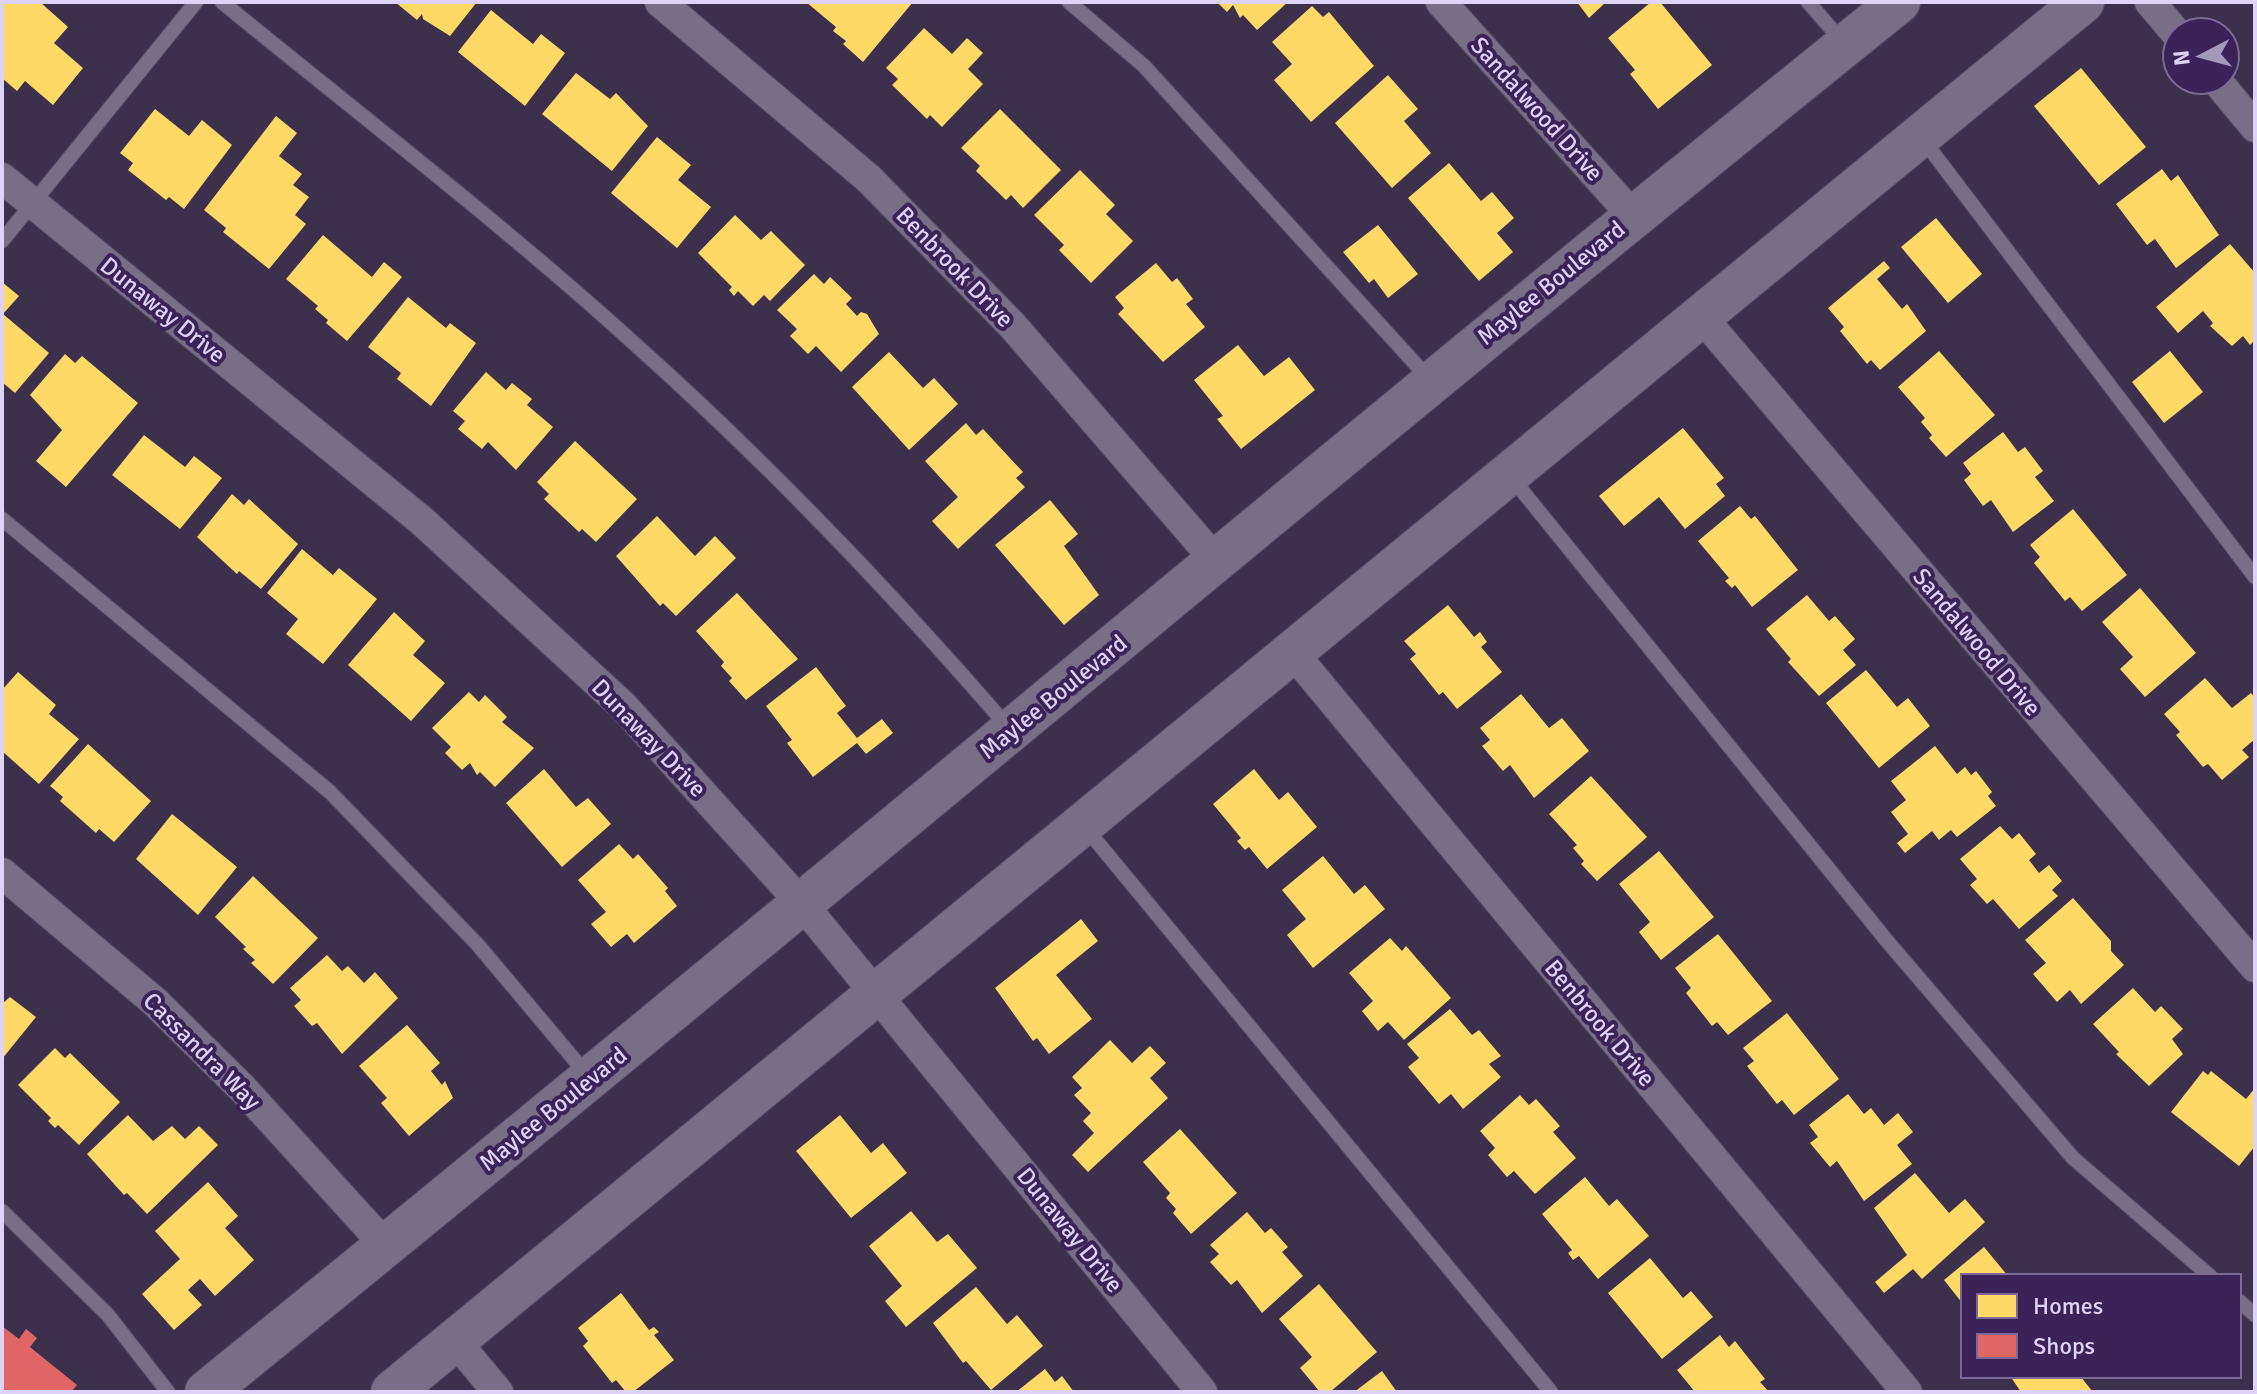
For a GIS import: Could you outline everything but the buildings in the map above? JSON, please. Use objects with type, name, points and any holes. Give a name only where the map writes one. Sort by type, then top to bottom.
[{"type":"main road","name":"Maylee Boulevard","points":[[206,1392],[1218,563],[1633,216],[1899,2]]},
{"type":"main road","points":[[392,1392],[2083,2]]},
{"type":"street","name":"Benbrook Drive","points":[[660,2],[709,39],[869,179],[1012,325],[1218,563]]},
{"type":"street","name":"Sandalwood Drive","points":[[1441,2],[1633,216]]},
{"type":"street","points":[[2229,96],[2255,127]]},
{"type":"street","name":"Dunaway Drive","points":[[2,178],[445,542],[623,706],[803,905],[1202,1392]]},
{"type":"street","name":"Sandalwood Drive","points":[[1700,315],[2255,967]]},
{"type":"street","name":"Benbrook Drive","points":[[1293,653],[1907,1392]]},
{"type":"street","name":"Cassandra Way","points":[[2,873],[155,1002],[243,1089],[386,1246]]},
{"type":"street","points":[[456,1342],[498,1392]]},
{"type":"lane","points":[[2,241],[196,2]]},
{"type":"lane","points":[[222,2],[636,344],[770,470],[895,597],[1011,731]]},
{"type":"lane","points":[[1069,2],[1144,66],[1431,382]]},
{"type":"lane","points":[[1808,2],[1846,45]]},
{"type":"lane","points":[[1920,136],[2255,577]]},
{"type":"lane","points":[[1508,474],[1887,941],[2073,1158],[2208,1274]]},
{"type":"lane","points":[[2,519],[330,792],[478,945],[590,1079]]},
{"type":"lane","points":[[1083,825],[1551,1392]]},
{"type":"lane","points":[[2,1211],[108,1315],[168,1392]]}]
